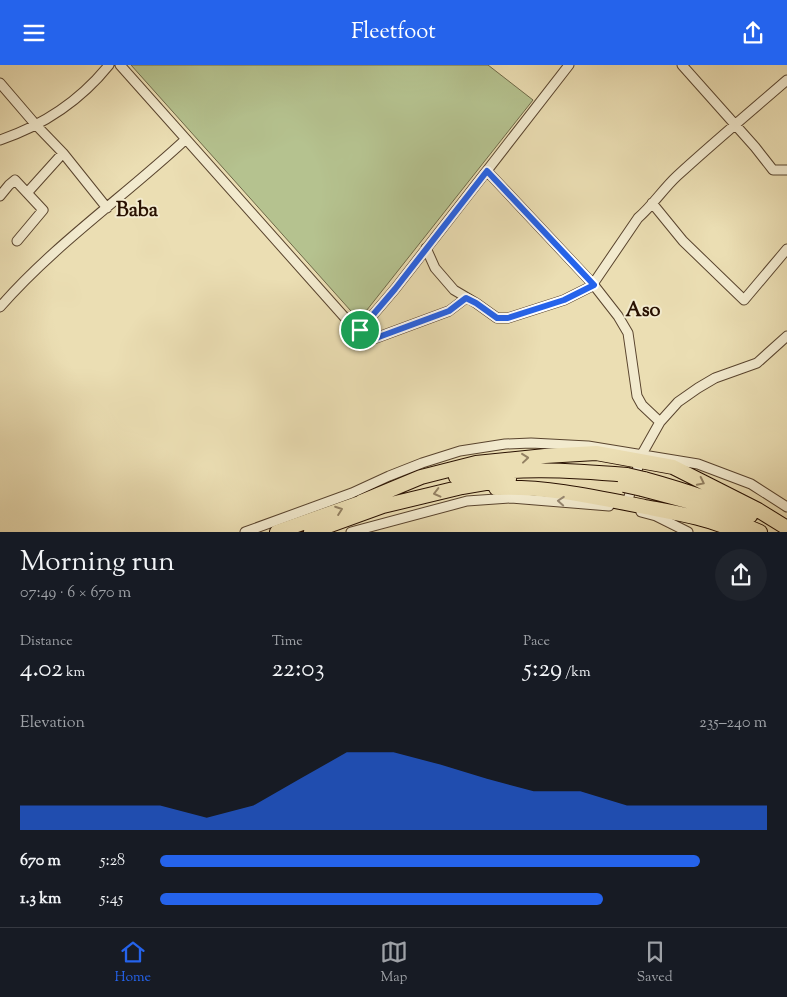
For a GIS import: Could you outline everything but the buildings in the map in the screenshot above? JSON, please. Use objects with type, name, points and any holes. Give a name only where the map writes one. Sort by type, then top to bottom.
[{"type":"highway","points":[[277,532],[355,498],[421,477],[476,463],[596,453],[641,457],[673,467],[758,510],[787,528]]},
{"type":"highway","points":[[355,498],[484,472],[554,469],[683,490],[734,509],[780,532]]},
{"type":"highway","points":[[465,494],[502,479],[547,477],[625,480]]},
{"type":"highway","points":[[643,484],[760,532]]},
{"type":"highway","points":[[310,532],[383,506],[465,494],[487,488],[518,487],[544,489],[627,503],[705,519],[738,532]]},
{"type":"street","points":[[0,140],[51,118],[84,92],[109,65]]},
{"type":"street","points":[[120,65],[355,329],[360,330],[367,337],[376,338],[449,311],[466,298]]},
{"type":"street","points":[[360,330],[569,65]]},
{"type":"street","points":[[682,65],[773,170],[787,170]]},
{"type":"street","points":[[426,248],[435,268],[454,290],[497,318],[508,318],[564,300],[593,284],[638,218],[676,177],[734,124],[787,81]]},
{"type":"street","points":[[0,83],[63,153],[107,208]]},
{"type":"street","points":[[0,307],[24,281],[86,224],[186,139]]},
{"type":"street","points":[[27,193],[63,153]]},
{"type":"street","points":[[487,171],[593,284],[622,323],[628,333],[637,396],[642,405],[660,422]]},
{"type":"street","points":[[0,196],[15,180],[43,211],[17,241]]},
{"type":"street","points":[[652,203],[683,241],[744,300],[787,249]]},
{"type":"street","points":[[688,532],[656,517],[633,510],[627,503],[641,457],[660,422],[678,402],[714,378],[757,363],[787,336]]},
{"type":"street","points":[[245,532],[355,498],[389,476],[422,463],[460,456],[505,444],[557,443],[588,446],[641,457],[698,464],[751,484],[787,507]]},
{"type":"street","points":[[352,532],[363,525],[465,494]]},
{"type":"green space","points":[[131,65],[488,65],[533,100],[359,320]]},
{"type":"district","name":"Baba","points":[[137,209]]},
{"type":"district","name":"Aso","points":[[643,309]]},
{"type":"route","points":[[487,171],[534,220],[574,266],[594,285],[564,300],[508,318],[497,318],[466,298],[449,311],[376,338],[367,337],[360,330],[395,289],[487,171]]}]
